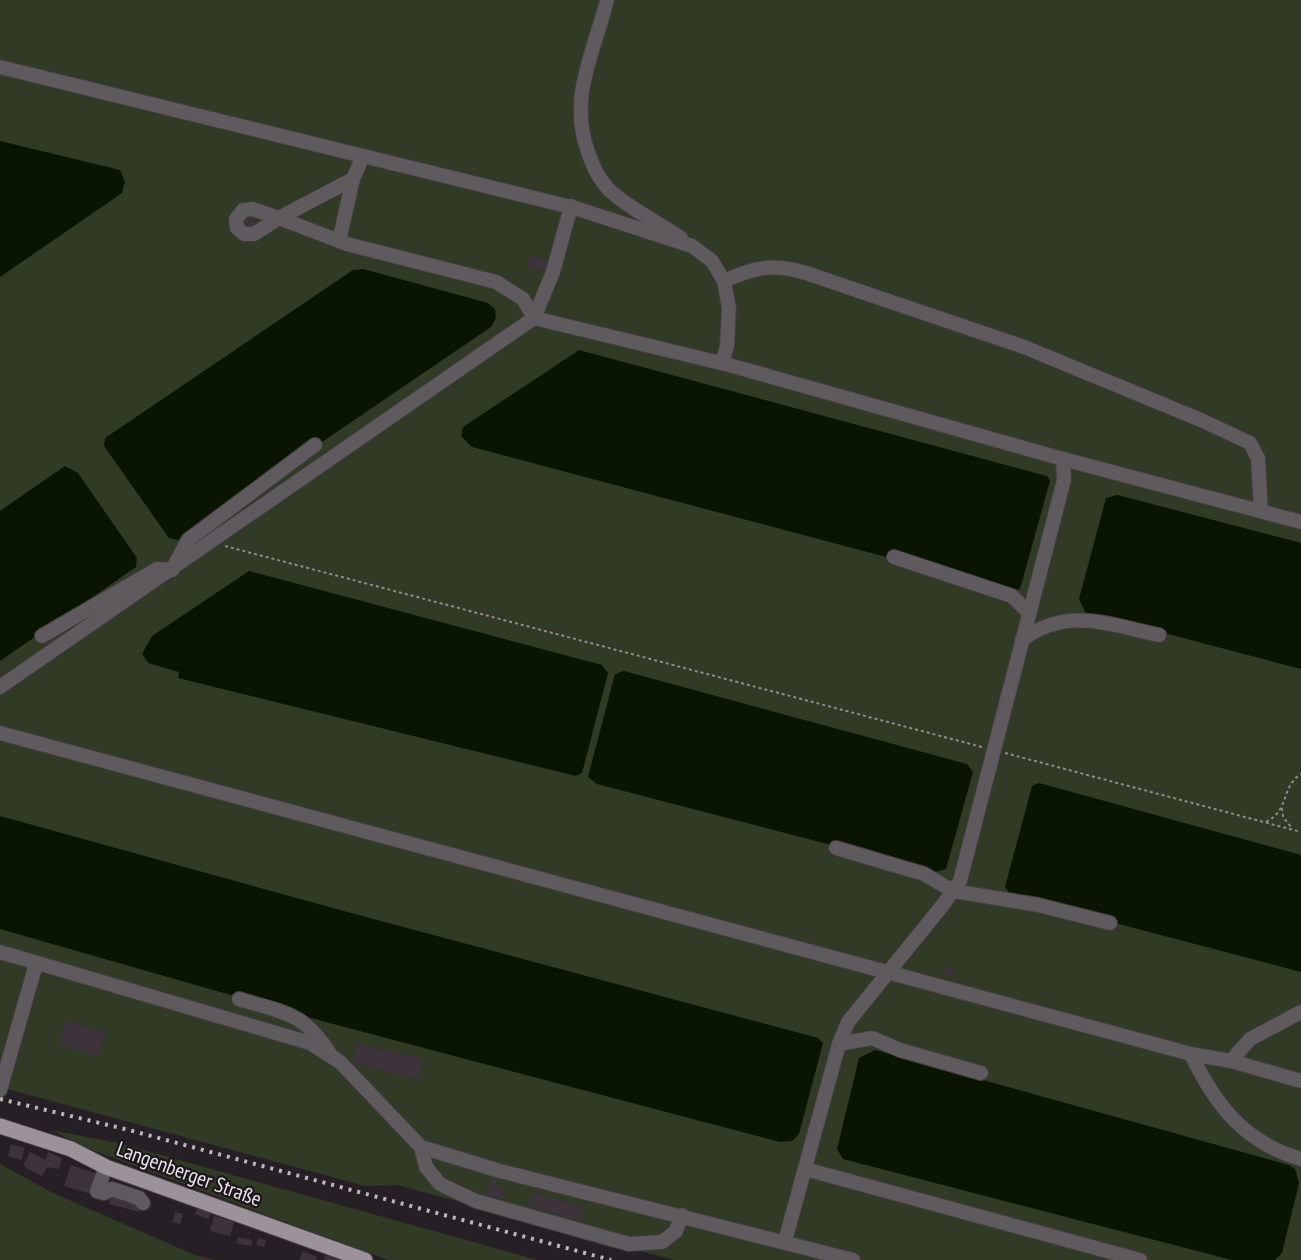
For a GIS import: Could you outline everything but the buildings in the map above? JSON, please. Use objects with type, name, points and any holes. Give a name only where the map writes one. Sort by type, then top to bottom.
[{"type":"main road","name":"Langenberger Straße","points":[[0,1126],[71,1149],[106,1167],[365,1260]]},
{"type":"lane","points":[[607,4],[592,56],[583,77],[579,107],[580,131],[595,172],[614,195],[712,261],[724,281],[729,308],[728,346],[722,363]]},
{"type":"lane","points":[[0,67],[571,207],[692,246]]},
{"type":"lane","points":[[339,241],[353,178],[363,156]]},
{"type":"lane","points":[[353,178],[279,218],[339,241],[496,282],[523,299],[534,318],[722,363],[1063,459],[1301,522]]},
{"type":"lane","points":[[0,687],[534,318],[553,272],[571,207]]},
{"type":"lane","points":[[724,281],[750,269],[780,266],[797,270],[1024,347],[1201,420],[1250,443],[1258,458],[1261,511]]},
{"type":"lane","points":[[172,570],[188,540],[315,445]]},
{"type":"lane","points":[[785,1241],[839,1044],[848,1022],[960,881],[1064,480],[1063,459]]},
{"type":"lane","points":[[894,558],[1012,596],[1029,614]]},
{"type":"lane","points":[[42,636],[158,569],[172,570]]},
{"type":"lane","points":[[1022,640],[1036,629],[1057,620],[1090,621],[1159,635]]},
{"type":"lane","points":[[0,733],[1191,1054],[1231,1061],[1301,1081]]},
{"type":"lane","points":[[836,848],[924,874],[953,891],[1038,905],[1110,923]]},
{"type":"lane","points":[[0,952],[310,1043],[340,1062],[421,1147],[500,1171],[682,1215],[853,1260]]},
{"type":"lane","points":[[0,1090],[36,964]]},
{"type":"lane","points":[[239,999],[302,1020],[318,1035],[331,1056]]},
{"type":"lane","points":[[1231,1061],[1250,1039],[1301,1012]]},
{"type":"lane","points":[[839,1044],[872,1038],[900,1050],[981,1073]]},
{"type":"lane","points":[[1191,1054],[1208,1089],[1238,1125],[1285,1154],[1301,1159]]},
{"type":"lane","points":[[421,1147],[426,1167],[440,1184],[476,1201],[629,1244],[662,1242],[676,1231],[682,1215]]},
{"type":"lane","points":[[106,1167],[97,1191],[104,1193],[112,1189],[138,1197],[143,1203]]},
{"type":"lane","points":[[804,1168],[1140,1260]]},
{"type":"path","points":[[208,545],[236,547],[1300,832]]},
{"type":"path","points":[[1266,822],[1276,817],[1282,808],[1293,779],[1301,774]]},
{"type":"path","points":[[1282,808],[1287,826],[1300,832]]},
{"type":"shaded area","points":[[0,0],[1301,0],[1301,543],[1118,495],[1085,612],[1301,669],[1301,1260],[674,1260],[397,1185],[365,1186],[0,1087]]},
{"type":"shaded area","points":[[0,141],[120,170],[125,182],[122,193],[0,277]]},
{"type":"shaded area","points":[[363,269],[488,303],[495,309],[496,318],[491,327],[178,540],[169,538],[104,446],[105,438],[353,270]]},
{"type":"shaded area","points":[[579,350],[1047,476],[1050,481],[1020,589],[1014,591],[472,447],[461,436],[463,427]]},
{"type":"shaded area","points":[[65,466],[78,473],[137,558],[136,567],[0,661],[0,511]]},
{"type":"shaded area","points":[[1117,495],[1301,543],[1301,669],[1085,612],[1079,599],[1106,498]]},
{"type":"shaded area","points":[[249,571],[602,665],[608,673],[582,773],[576,776],[178,678],[179,672],[148,663],[142,654],[152,636]]},
{"type":"shaded area","points":[[624,671],[967,764],[973,772],[946,869],[935,872],[597,784],[588,777],[615,674]]},
{"type":"shaded area","points":[[1039,783],[1301,855],[1301,972],[1012,896],[1005,887],[1032,786]]},
{"type":"shaded area","points":[[0,816],[818,1038],[823,1043],[799,1134],[792,1141],[780,1142],[322,1021],[0,929]]},
{"type":"shaded area","points":[[875,1050],[1289,1165],[1295,1169],[1299,1183],[1282,1253],[1275,1260],[1232,1260],[843,1159],[837,1149],[859,1058]]},
{"type":"shaded area","points":[[51,1130],[118,1143],[538,1260],[388,1260],[87,1148]]},
{"type":"shaded area","points":[[0,1164],[53,1193],[195,1255],[214,1260],[0,1260]]},
{"type":"railway","points":[[0,1099],[129,1130],[611,1260]]}]
